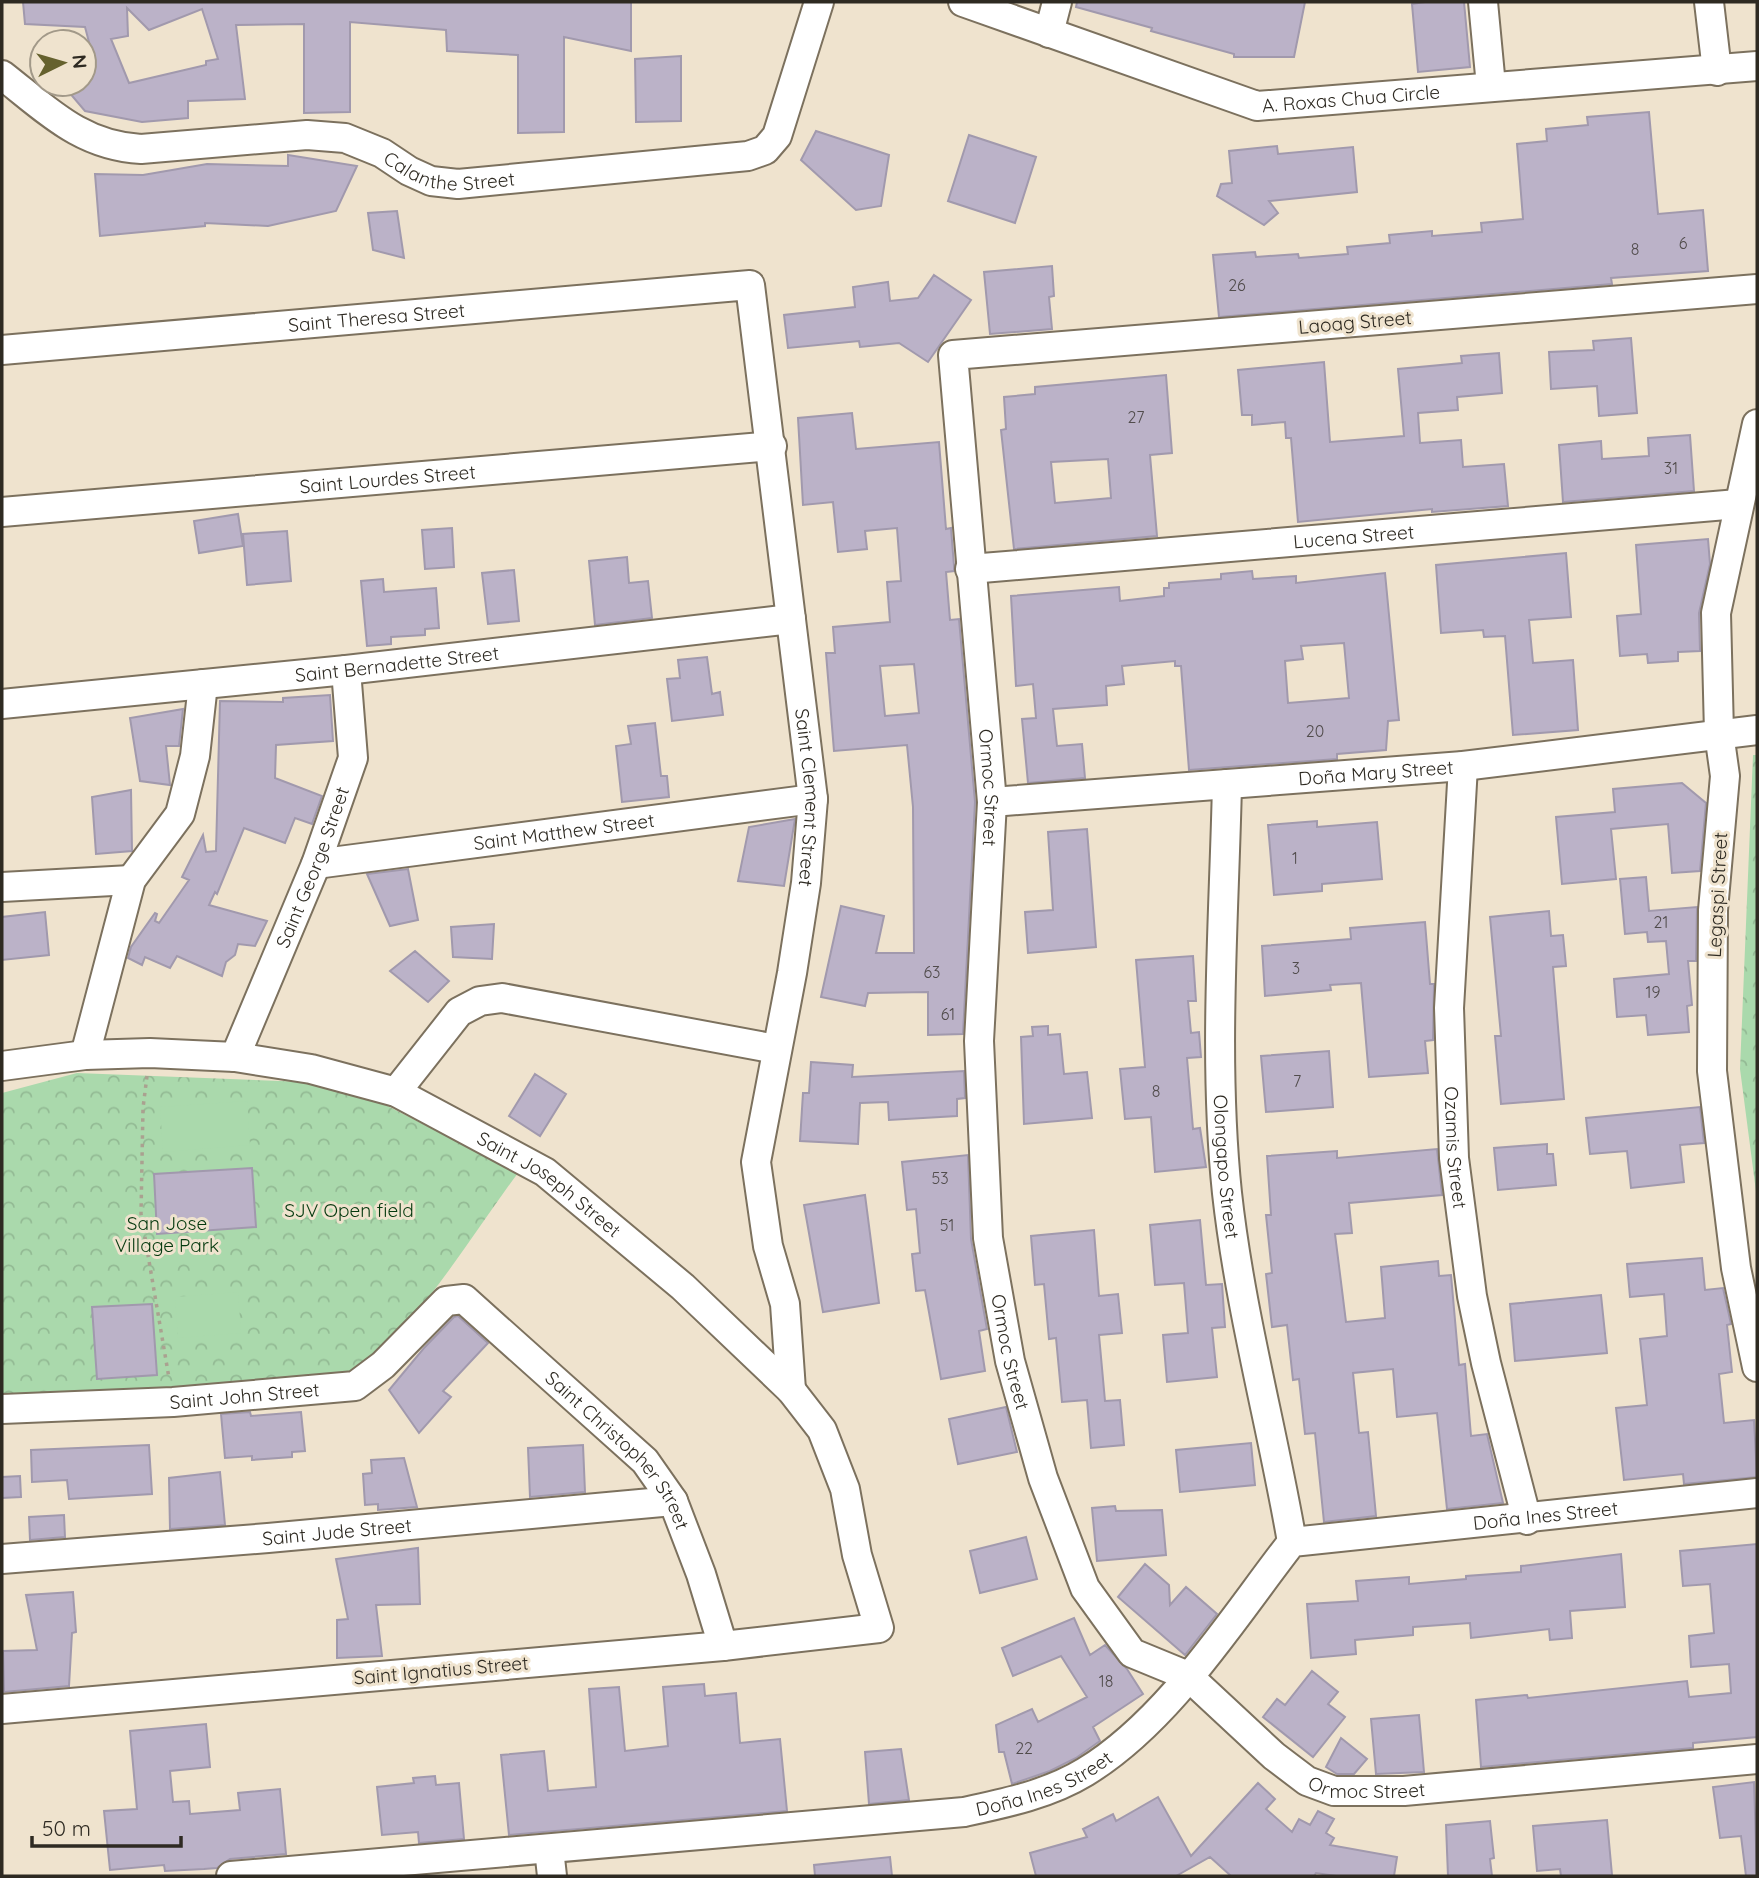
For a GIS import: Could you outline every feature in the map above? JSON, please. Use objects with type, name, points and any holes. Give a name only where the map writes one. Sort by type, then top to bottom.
[{"type":"street","name":"Calanthe Street","points":[[2,75],[79,134],[114,148],[141,149],[307,135],[345,138],[382,153],[409,171],[432,181],[458,184],[748,156],[765,150],[777,136],[818,2]]},
{"type":"street","name":"A. Roxas Chua Circle","points":[[963,2],[1257,106],[1757,66]]},
{"type":"street","points":[[1049,33],[1057,2]]},
{"type":"street","points":[[1483,2],[1492,86]]},
{"type":"street","points":[[1709,2],[1717,71]]},
{"type":"street","name":"Saint Theresa Street","points":[[2,350],[750,285]]},
{"type":"street","name":"Saint Clement Street","points":[[750,285],[772,446],[813,799],[806,883],[756,1162],[768,1246],[785,1304],[791,1390]]},
{"type":"street","name":"Laoag Street","points":[[953,355],[1757,289]]},
{"type":"street","name":"Ormoc Street","points":[[953,355],[992,802],[979,1041],[988,1238],[1010,1361],[1042,1478],[1085,1588],[1132,1653],[1188,1676],[1274,1756],[1307,1781],[1334,1791],[1404,1791],[1757,1759]]},
{"type":"street","name":"Legaspi Street","points":[[1757,424],[1716,613],[1719,733],[1725,776],[1713,910],[1712,1071],[1736,1268],[1757,1367]]},
{"type":"street","name":"Saint Lourdes Street","points":[[2,512],[772,446]]},
{"type":"street","name":"Lucena Street","points":[[970,569],[1738,504]]},
{"type":"street","name":"Saint Bernadette Street","points":[[2,704],[346,670],[791,619]]},
{"type":"street","name":"Saint George Street","points":[[235,1057],[316,864],[353,758],[346,670]]},
{"type":"street","points":[[85,1055],[131,880],[180,814],[195,756],[203,684]]},
{"type":"street","name":"Doña Mary Street","points":[[992,802],[1463,766],[1757,730]]},
{"type":"street","name":"Ozamis Street","points":[[1463,766],[1449,1009],[1454,1158],[1483,1350],[1527,1520]]},
{"type":"street","name":"Olongapo Street","points":[[1227,785],[1220,1048],[1227,1192],[1247,1321],[1273,1435],[1292,1542]]},
{"type":"street","name":"Saint Matthew Street","points":[[316,864],[813,799]]},
{"type":"street","points":[[2,887],[131,880]]},
{"type":"street","points":[[396,1092],[459,1012],[480,1001],[502,998],[776,1049]]},
{"type":"street","name":"Saint Joseph Street","points":[[2,1066],[85,1055],[150,1054],[235,1057],[322,1072],[396,1092],[545,1172],[683,1287],[791,1390],[822,1430],[845,1489],[857,1555],[879,1628]]},
{"type":"street","name":"Saint John Street","points":[[2,1409],[173,1402],[355,1386],[383,1365],[446,1301],[454,1298]]},
{"type":"street","name":"Saint Christopher Street","points":[[454,1298],[464,1299],[645,1461],[673,1501],[701,1574],[723,1646]]},
{"type":"street","name":"Doña Ines Street","points":[[231,1876],[551,1862],[964,1812],[999,1805],[1038,1794],[1083,1773],[1112,1754],[1188,1676],[1292,1542],[1527,1520],[1757,1493]]},
{"type":"street","name":"Saint Jude Street","points":[[2,1559],[673,1501]]},
{"type":"street","name":"Saint Ignatius Street","points":[[2,1709],[723,1646],[879,1628]]},
{"type":"path","points":[[150,1054],[143,1108],[142,1214],[173,1402]]},
{"type":"green space","points":[[1753,755],[1757,755],[1757,1199],[1740,1069]]},
{"type":"green space","name":"San Jose Village Park","points":[[77,1073],[306,1082],[378,1101],[518,1173],[423,1304],[379,1352],[355,1372],[2,1402],[2,1093]]},
{"type":"green space","points":[[247,1101],[250,1145],[163,1152],[160,1107]]},
{"type":"green space","points":[[238,1292],[241,1333],[178,1338],[175,1297]]},
{"type":"building","points":[[23,2],[631,2],[631,51],[564,37],[564,132],[518,133],[518,55],[447,51],[446,30],[350,22],[350,112],[304,113],[304,24],[236,25],[245,99],[188,101],[188,118],[142,122],[85,111],[74,98],[98,98],[98,28],[25,24]],"holes":[[[127,8],[149,30],[202,9],[218,59],[206,61],[206,65],[129,83],[111,39],[128,36]]]},
{"type":"building","points":[[1077,2],[1305,2],[1294,57],[1234,57],[1234,54],[1151,31],[1152,28],[1076,7]]},
{"type":"building","points":[[1464,2],[1470,67],[1418,72],[1412,4]]},
{"type":"building","points":[[681,56],[681,121],[636,122],[635,59]]},
{"type":"building","points":[[1649,112],[1658,214],[1703,210],[1708,271],[1611,278],[1612,284],[1219,317],[1213,255],[1255,252],[1256,257],[1298,254],[1299,258],[1348,254],[1347,247],[1390,243],[1389,235],[1432,231],[1432,236],[1482,232],[1481,223],[1523,219],[1517,144],[1547,141],[1546,129],[1588,125],[1587,117]]},
{"type":"building","points":[[816,131],[889,155],[881,206],[856,210],[801,160]]},
{"type":"building","points":[[969,135],[1036,157],[1015,223],[948,201]]},
{"type":"building","points":[[1277,146],[1278,154],[1353,147],[1357,192],[1269,201],[1278,213],[1264,225],[1217,196],[1221,184],[1232,183],[1229,151]]},
{"type":"building","points":[[288,155],[357,166],[336,211],[268,226],[205,223],[205,226],[100,236],[95,174],[143,175],[207,164],[288,166]]},
{"type":"building","points":[[397,211],[404,258],[373,250],[368,213]]},
{"type":"building","points":[[1052,266],[1054,296],[1049,297],[1052,329],[990,334],[984,272]]},
{"type":"building","points":[[934,275],[971,300],[928,362],[899,343],[860,347],[859,341],[788,348],[784,315],[855,307],[853,287],[888,282],[890,301],[918,298]]},
{"type":"building","points":[[1631,338],[1637,413],[1599,416],[1597,386],[1551,389],[1549,352],[1594,350],[1593,341]]},
{"type":"building","points":[[1499,353],[1502,393],[1457,397],[1458,410],[1418,413],[1420,443],[1461,440],[1463,467],[1504,464],[1508,506],[1432,512],[1432,509],[1298,522],[1291,438],[1286,438],[1285,422],[1252,425],[1252,415],[1242,415],[1238,370],[1324,362],[1330,442],[1404,436],[1398,369],[1462,363],[1461,356]]},
{"type":"building","points":[[1166,375],[1172,453],[1150,455],[1157,536],[1014,549],[1001,430],[1006,429],[1004,397],[1035,394],[1035,387]],"holes":[[[1108,459],[1111,498],[1055,503],[1051,462]]]},
{"type":"building","points":[[852,413],[856,449],[939,442],[946,529],[951,528],[954,566],[954,571],[946,572],[950,620],[959,619],[975,802],[963,1034],[928,1035],[928,992],[868,993],[865,1006],[821,997],[841,906],[884,916],[876,953],[914,953],[913,807],[907,745],[834,751],[826,653],[835,653],[833,627],[890,622],[887,582],[901,581],[897,528],[865,531],[867,549],[838,552],[833,502],[803,505],[798,418]],"holes":[[[914,664],[919,713],[885,716],[880,666]]]},
{"type":"building","points":[[1690,435],[1694,491],[1563,502],[1559,445],[1601,441],[1602,459],[1649,456],[1648,438]]},
{"type":"building","points":[[238,514],[243,546],[199,553],[194,521]]},
{"type":"building","points":[[452,528],[454,567],[425,569],[422,530]]},
{"type":"building","points":[[287,531],[291,581],[247,585],[243,534]]},
{"type":"building","points":[[1708,539],[1710,564],[1699,613],[1700,651],[1678,652],[1678,661],[1648,663],[1647,654],[1620,656],[1617,616],[1641,614],[1636,545]]},
{"type":"building","points":[[1566,553],[1571,617],[1529,620],[1533,663],[1573,660],[1578,730],[1513,735],[1505,636],[1484,637],[1483,630],[1441,633],[1436,565]]},
{"type":"building","points":[[627,557],[629,583],[648,581],[652,618],[595,625],[589,561]]},
{"type":"building","points":[[514,570],[519,621],[488,624],[482,573]]},
{"type":"building","points":[[1252,571],[1253,579],[1296,576],[1296,583],[1385,573],[1399,720],[1388,721],[1386,750],[1337,754],[1337,759],[1189,770],[1181,666],[1175,666],[1175,661],[1122,666],[1124,684],[1106,686],[1107,705],[1053,709],[1057,746],[1082,744],[1085,778],[1028,783],[1022,719],[1036,718],[1033,684],[1016,686],[1011,596],[1119,587],[1120,601],[1164,596],[1164,588],[1169,588],[1169,583],[1221,579],[1221,574]],"holes":[[[1344,643],[1349,698],[1288,703],[1285,661],[1303,659],[1301,646]]]},
{"type":"building","points":[[383,579],[384,592],[436,588],[439,628],[425,629],[425,635],[391,637],[391,644],[367,646],[361,581]]},
{"type":"building","points":[[707,657],[712,694],[720,692],[723,715],[672,721],[667,679],[680,678],[678,660]]},
{"type":"building","points":[[330,695],[333,741],[276,745],[275,778],[322,796],[312,824],[295,818],[285,843],[244,828],[217,894],[215,892],[209,905],[267,921],[255,946],[238,944],[235,955],[226,962],[222,976],[177,956],[170,968],[145,957],[142,965],[128,958],[131,947],[155,913],[155,921],[159,923],[189,880],[182,877],[203,835],[206,852],[216,851],[220,701],[283,702],[283,698]]},
{"type":"building","points":[[183,709],[179,746],[166,746],[170,785],[140,781],[130,718]]},
{"type":"building","points":[[655,723],[661,776],[667,776],[669,797],[622,802],[616,746],[631,744],[628,726]]},
{"type":"building","points":[[1682,783],[1706,803],[1700,871],[1672,873],[1668,824],[1611,829],[1616,879],[1562,884],[1556,817],[1615,812],[1613,789]]},
{"type":"building","points":[[131,790],[132,851],[96,854],[92,797]]},
{"type":"building","points":[[795,819],[784,886],[738,881],[749,827]]},
{"type":"building","points":[[1317,821],[1317,827],[1377,822],[1382,879],[1322,884],[1322,891],[1274,895],[1268,825]]},
{"type":"building","points":[[1087,829],[1096,947],[1028,953],[1025,912],[1053,910],[1048,832]]},
{"type":"building","points":[[408,869],[418,920],[390,926],[367,874]]},
{"type":"building","points":[[1646,877],[1649,911],[1697,907],[1696,961],[1688,961],[1692,1005],[1687,1006],[1689,1032],[1648,1035],[1646,1015],[1617,1017],[1614,979],[1669,974],[1666,941],[1648,942],[1647,932],[1625,934],[1620,879]]},
{"type":"building","points":[[1549,911],[1551,936],[1563,935],[1566,966],[1553,967],[1564,1099],[1501,1104],[1495,1036],[1501,1036],[1490,917]]},
{"type":"building","points":[[45,912],[49,955],[2,960],[2,917]]},
{"type":"building","points":[[1425,922],[1430,984],[1434,984],[1433,1040],[1425,1041],[1428,1073],[1369,1077],[1361,983],[1330,985],[1331,990],[1265,996],[1262,946],[1351,939],[1350,928]]},
{"type":"building","points":[[494,924],[492,959],[453,957],[451,927]]},
{"type":"building","points":[[415,951],[449,981],[428,1002],[390,971]]},
{"type":"building","points":[[1193,956],[1196,1001],[1188,1001],[1191,1033],[1199,1032],[1201,1057],[1187,1058],[1193,1129],[1200,1128],[1206,1167],[1155,1172],[1151,1117],[1125,1119],[1120,1069],[1145,1067],[1136,960]]},
{"type":"building","points":[[1048,1026],[1048,1035],[1060,1034],[1064,1074],[1087,1072],[1092,1118],[1024,1124],[1021,1037],[1033,1036],[1032,1027]]},
{"type":"building","points":[[1329,1051],[1333,1107],[1266,1112],[1261,1056]]},
{"type":"building","points":[[811,1062],[853,1065],[852,1077],[964,1071],[965,1098],[957,1099],[957,1116],[889,1120],[888,1102],[860,1103],[858,1144],[800,1141],[803,1093],[809,1093]]},
{"type":"building","points":[[535,1074],[566,1094],[540,1136],[509,1116]]},
{"type":"building","points":[[1700,1107],[1704,1143],[1680,1145],[1684,1182],[1631,1188],[1627,1151],[1590,1154],[1586,1118]]},
{"type":"building","points":[[1547,1144],[1547,1154],[1553,1154],[1556,1185],[1498,1190],[1494,1148]]},
{"type":"building","points":[[1437,1149],[1442,1195],[1349,1203],[1352,1233],[1335,1234],[1346,1322],[1385,1318],[1381,1267],[1438,1261],[1439,1276],[1451,1275],[1459,1365],[1465,1364],[1471,1436],[1487,1434],[1503,1503],[1447,1509],[1437,1413],[1397,1417],[1393,1369],[1353,1373],[1359,1433],[1368,1432],[1376,1516],[1324,1522],[1315,1433],[1305,1434],[1299,1379],[1293,1380],[1287,1325],[1272,1327],[1266,1274],[1272,1273],[1266,1215],[1271,1215],[1267,1156],[1337,1151],[1337,1158]]},
{"type":"building","points":[[968,1155],[971,1239],[987,1329],[979,1331],[985,1371],[941,1379],[925,1290],[916,1291],[912,1254],[920,1253],[916,1209],[907,1210],[902,1162]]},
{"type":"building","points":[[252,1168],[256,1227],[157,1234],[154,1174]]},
{"type":"building","points":[[865,1195],[879,1303],[823,1312],[804,1205]]},
{"type":"building","points":[[1200,1220],[1206,1285],[1222,1284],[1225,1327],[1212,1328],[1217,1377],[1167,1382],[1163,1335],[1188,1333],[1184,1283],[1155,1285],[1150,1225]]},
{"type":"building","points":[[1094,1230],[1099,1296],[1118,1294],[1122,1333],[1099,1335],[1105,1401],[1120,1400],[1124,1445],[1091,1448],[1087,1400],[1062,1402],[1056,1338],[1049,1339],[1044,1284],[1035,1285],[1031,1236]]},
{"type":"building","points":[[1702,1258],[1705,1290],[1723,1288],[1731,1324],[1727,1325],[1732,1372],[1719,1374],[1724,1423],[1754,1420],[1757,1477],[1684,1484],[1683,1474],[1624,1480],[1616,1408],[1647,1405],[1640,1339],[1667,1336],[1664,1294],[1630,1297],[1627,1264]]},
{"type":"building","points":[[1601,1295],[1607,1353],[1515,1361],[1510,1304]]},
{"type":"building","points":[[152,1304],[157,1375],[97,1379],[92,1307]]},
{"type":"building","points":[[458,1316],[488,1343],[443,1391],[451,1397],[419,1433],[389,1390],[424,1348]]},
{"type":"building","points":[[1006,1407],[1017,1452],[958,1464],[949,1419]]},
{"type":"building","points":[[250,1412],[251,1416],[301,1412],[305,1451],[292,1452],[292,1457],[252,1460],[252,1456],[225,1458],[221,1414]]},
{"type":"building","points":[[1251,1443],[1255,1485],[1180,1492],[1176,1450]]},
{"type":"building","points":[[149,1445],[152,1494],[69,1499],[67,1480],[32,1482],[31,1450]]},
{"type":"building","points":[[583,1445],[585,1492],[530,1497],[528,1448]]},
{"type":"building","points":[[404,1458],[417,1507],[378,1510],[378,1504],[365,1505],[363,1474],[372,1473],[371,1460]]},
{"type":"building","points":[[220,1472],[225,1525],[170,1529],[169,1478]]},
{"type":"building","points":[[20,1476],[21,1497],[2,1498],[2,1477]]},
{"type":"building","points":[[1115,1506],[1116,1511],[1162,1510],[1166,1555],[1097,1561],[1092,1508]]},
{"type":"building","points":[[64,1515],[65,1537],[30,1540],[29,1517]]},
{"type":"building","points":[[1026,1537],[1037,1579],[980,1593],[970,1551]]},
{"type":"building","points":[[1757,1544],[1757,1737],[1693,1743],[1693,1748],[1481,1767],[1476,1700],[1527,1695],[1528,1698],[1687,1681],[1689,1697],[1731,1693],[1729,1664],[1691,1667],[1689,1636],[1714,1633],[1710,1584],[1683,1586],[1680,1551]]},
{"type":"building","points":[[418,1548],[420,1604],[376,1605],[382,1656],[337,1658],[337,1620],[348,1619],[336,1559]]},
{"type":"building","points":[[1621,1554],[1625,1607],[1570,1611],[1572,1638],[1550,1640],[1549,1629],[1471,1638],[1470,1623],[1413,1627],[1413,1635],[1355,1640],[1356,1654],[1311,1658],[1307,1604],[1358,1601],[1356,1581],[1409,1577],[1409,1584],[1466,1579],[1466,1576],[1521,1572],[1521,1566]]},
{"type":"building","points":[[1145,1564],[1169,1585],[1170,1605],[1186,1587],[1217,1614],[1185,1655],[1118,1597]]},
{"type":"building","points":[[73,1592],[76,1632],[72,1633],[69,1686],[4,1692],[3,1651],[37,1650],[26,1595]]},
{"type":"building","points":[[1074,1618],[1090,1655],[1105,1645],[1127,1669],[1143,1694],[1093,1727],[1100,1741],[1076,1758],[1050,1771],[1012,1784],[1004,1752],[999,1752],[996,1725],[1032,1709],[1038,1722],[1087,1697],[1061,1656],[1013,1676],[1002,1648]]},
{"type":"building","points":[[1312,1671],[1338,1692],[1328,1704],[1345,1717],[1313,1757],[1263,1717],[1277,1699],[1285,1705]]},
{"type":"building","points":[[704,1684],[705,1696],[736,1693],[740,1743],[780,1739],[787,1811],[509,1835],[501,1755],[544,1751],[548,1791],[596,1787],[589,1689],[619,1687],[625,1751],[668,1746],[663,1687]]},
{"type":"building","points":[[1419,1715],[1424,1772],[1376,1774],[1371,1719]]},
{"type":"building","points":[[206,1724],[210,1767],[170,1771],[173,1802],[189,1801],[190,1814],[240,1810],[238,1793],[280,1789],[286,1854],[230,1859],[217,1868],[165,1871],[164,1865],[110,1870],[104,1811],[137,1809],[130,1731]]},
{"type":"building","points":[[1341,1738],[1367,1759],[1354,1774],[1337,1774],[1326,1767]]},
{"type":"building","points":[[901,1749],[909,1800],[869,1804],[865,1752]]},
{"type":"building","points":[[435,1776],[436,1785],[459,1783],[464,1839],[419,1843],[418,1832],[382,1835],[377,1787],[414,1783],[413,1778]]},
{"type":"building","points":[[1754,1782],[1757,1876],[1746,1876],[1741,1836],[1720,1838],[1713,1787]]},
{"type":"building","points":[[1258,1783],[1275,1799],[1266,1809],[1292,1832],[1299,1819],[1310,1825],[1318,1811],[1334,1819],[1326,1833],[1334,1838],[1330,1845],[1397,1857],[1394,1876],[1336,1876],[1316,1873],[1314,1876],[1231,1876],[1210,1857],[1176,1876],[1036,1876],[1030,1853],[1087,1837],[1083,1829],[1113,1814],[1116,1821],[1158,1797],[1191,1856]]},
{"type":"building","points":[[1607,1820],[1612,1875],[1561,1876],[1560,1869],[1537,1871],[1533,1826]]},
{"type":"building","points":[[1490,1821],[1494,1858],[1490,1859],[1492,1876],[1448,1876],[1446,1825]]},
{"type":"building","points":[[890,1857],[892,1876],[815,1876],[814,1865]]},
{"type":"park label","name":"SJV Open field","points":[[349,1210]]}]
